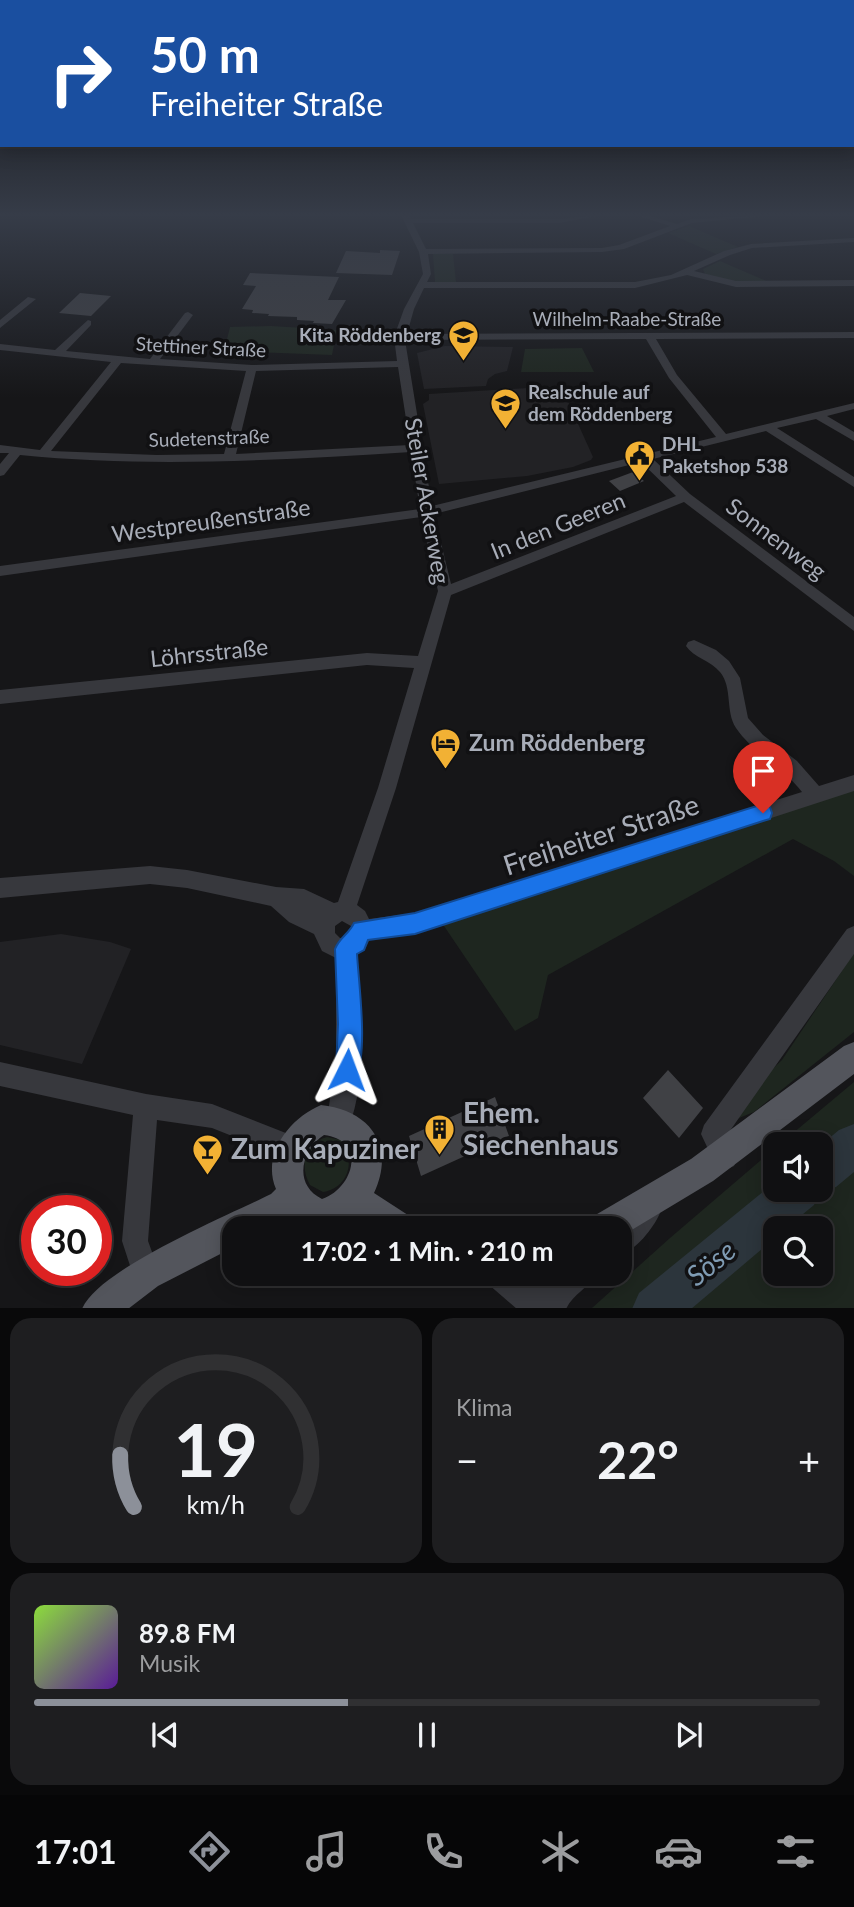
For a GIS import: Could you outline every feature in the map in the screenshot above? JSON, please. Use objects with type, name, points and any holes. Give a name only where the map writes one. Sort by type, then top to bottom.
[{"type":"main road","points":[[626,1216],[662,1197],[724,1157],[854,1056]]},
{"type":"main road","points":[[321,1120],[339,1121],[354,1130],[360,1138],[366,1157],[365,1179],[354,1199],[344,1208],[321,1215],[300,1205],[293,1195],[287,1172],[297,1138],[312,1124],[321,1120]]},
{"type":"main road","points":[[261,1216],[282,1205],[293,1195]]},
{"type":"main road","points":[[354,1199],[381,1216]]},
{"type":"main road","points":[[99,1308],[146,1274],[222,1236]]},
{"type":"street","points":[[426,276],[424,285],[635,285],[675,276]]},
{"type":"street","points":[[703,276],[736,284],[854,283]]},
{"type":"street","name":"Steiler Ackerweg","points":[[335,918],[387,788],[445,591],[427,512],[418,448],[401,363],[399,337],[409,309],[424,285]]},
{"type":"street","points":[[0,325],[31,299]]},
{"type":"street","points":[[152,363],[188,315]]},
{"type":"street","points":[[57,354],[88,323]]},
{"type":"street","points":[[841,335],[854,347]]},
{"type":"street","name":"Wilhelm-Raabe-Straße","points":[[399,337],[854,335]]},
{"type":"street","points":[[649,336],[673,376],[722,437]]},
{"type":"street","name":"Stettiner Straße","points":[[0,347],[152,363],[252,368],[401,363]]},
{"type":"street","points":[[44,452],[118,360]]},
{"type":"street","points":[[229,458],[252,368]]},
{"type":"street","name":"Westpreußenstraße","points":[[0,571],[427,512],[854,406]]},
{"type":"street","points":[[817,415],[854,437]]},
{"type":"street","points":[[767,427],[854,483]]},
{"type":"street","name":"Sudetenstraße","points":[[0,449],[131,460],[418,448]]},
{"type":"street","points":[[0,472],[17,451]]},
{"type":"street","name":"Sonnenweg","points":[[643,457],[685,497],[854,625]]},
{"type":"street","name":"In den Geeren","points":[[445,591],[461,587],[685,497]]},
{"type":"street","points":[[694,646],[712,655],[733,675],[737,713],[742,723],[786,762],[816,796]]},
{"type":"street","name":"Löhrsstraße","points":[[0,697],[367,659],[423,662]]},
{"type":"street","name":"Freiheiter Straße","points":[[362,930],[415,923],[449,913],[854,783]]},
{"type":"street","points":[[0,888],[150,875],[187,879],[276,898],[296,915],[358,917],[362,930],[357,942],[346,949],[329,944],[335,918]]},
{"type":"street","points":[[724,1157],[713,1134],[854,936]]},
{"type":"street","points":[[339,1121],[346,1086],[349,1034],[346,949]]},
{"type":"street","points":[[0,1074],[146,1106],[212,1116],[292,1148]]},
{"type":"street","points":[[146,1106],[135,1241],[146,1274]]},
{"type":"street","points":[[632,1229],[662,1197]]},
{"type":"street","points":[[512,1286],[539,1308]]},
{"type":"street","points":[[540,1286],[550,1308]]},
{"type":"street","points":[[550,1308],[566,1286]]},
{"type":"shaded area","points":[[435,276],[455,276],[456,282],[435,282]]},
{"type":"shaded area","points":[[713,276],[755,276],[771,283],[735,282]]},
{"type":"shaded area","points":[[271,326],[337,330],[332,355],[224,351],[230,327]]},
{"type":"shaded area","name":"Kita Röddenberg","points":[[445,346],[513,347],[507,371],[488,379],[486,386],[424,389],[417,353]]},
{"type":"shaded area","points":[[582,348],[594,372],[521,372],[525,349]]},
{"type":"shaded area","name":"Realschule auf dem Röddenberg","points":[[561,386],[593,457],[591,460],[573,467],[527,476],[439,484],[423,404],[429,400],[429,394]]},
{"type":"shaded area","points":[[854,788],[854,876],[834,861],[793,839],[548,975],[538,1018],[515,1031],[442,923]]},
{"type":"shaded area","points":[[61,934],[110,942],[131,949],[82,1064],[0,1045],[0,942]]},
{"type":"shaded area","points":[[854,953],[854,1032],[754,1112],[729,1122],[758,1083],[782,1060]]},
{"type":"shaded area","points":[[854,1082],[854,1308],[592,1308],[617,1286],[632,1286],[632,1272],[763,1158],[763,1202],[833,1202],[833,1132],[794,1132]]},
{"type":"shaded area","points":[[327,1137],[341,1140],[346,1148],[349,1164],[339,1185],[323,1192],[310,1185],[305,1163],[314,1144]]},
{"type":"building","points":[[248,276],[339,277],[328,300],[346,300],[332,324],[313,323],[314,321],[297,320],[297,317],[268,316],[269,314],[252,313],[253,310],[242,309],[256,286],[243,285]]},
{"type":"building","points":[[80,293],[111,296],[91,316],[59,313]]},
{"type":"building","points":[[633,472],[644,481],[620,491],[609,481]]},
{"type":"building","points":[[668,1070],[703,1108],[679,1138],[643,1098]]},
{"type":"building","name":"Ehem. Siechenhaus","points":[[495,1097],[509,1136],[421,1176],[409,1136]]},
{"type":"waterway","name":"Söse","points":[[833,1162],[854,1145]]},
{"type":"waterway","name":"Söse","points":[[656,1308],[784,1202]]},
{"type":"place","name":"Kita Röddenberg","points":[[464,362]]},
{"type":"place","name":"Realschule auf dem Röddenberg","points":[[505,430]]},
{"type":"place","name":"DHL Paketshop 538","points":[[639,482]]},
{"type":"place","name":"Zum Röddenberg","points":[[446,770]]},
{"type":"place","name":"Ehem. Siechenhaus","points":[[440,1156]]},
{"type":"place","name":"Zum Kapuziner","points":[[208,1176]]},
{"type":"route","points":[[347,1070],[349,1024],[346,949],[357,942],[362,930],[415,923],[763,813]]}]
